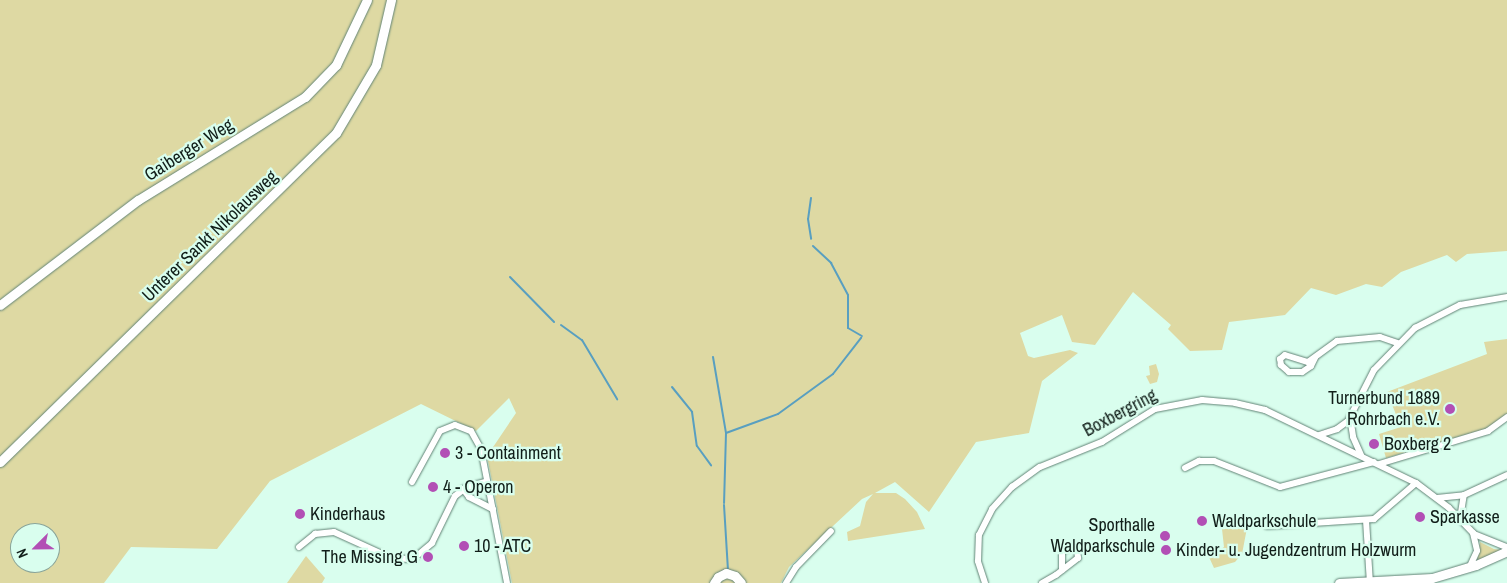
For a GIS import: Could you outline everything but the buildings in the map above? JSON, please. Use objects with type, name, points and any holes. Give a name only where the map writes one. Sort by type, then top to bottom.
[{"type":"street","name":"Gaiberger Weg","points":[[0,305],[138,200],[305,97],[325,78],[344,52],[368,0]]},
{"type":"street","name":"Unterer Sankt Nikolausweg","points":[[0,462],[336,133],[376,65],[391,0]]},
{"type":"street","points":[[1320,435],[1337,429],[1350,417],[1374,370],[1397,343],[1415,328],[1445,311],[1474,301],[1507,297]]},
{"type":"street","points":[[1315,358],[1304,362],[1285,355],[1280,360],[1280,365],[1289,372],[1302,372],[1312,366],[1315,358],[1324,347],[1340,340],[1384,337],[1397,343]]},
{"type":"street","name":"Boxbergring","points":[[985,583],[978,561],[978,541],[987,517],[1004,495],[1035,470],[1097,445],[1155,409],[1196,400],[1235,402],[1265,410],[1320,435],[1416,483],[1437,498],[1473,533],[1507,549]]},
{"type":"street","points":[[1350,417],[1353,438],[1361,455]]},
{"type":"street","points":[[1185,468],[1200,461],[1214,461],[1280,487],[1403,457],[1488,430],[1507,417]]},
{"type":"street","points":[[412,482],[434,438],[444,428],[455,425],[467,428],[476,438],[493,509],[507,583]]},
{"type":"street","points":[[1400,474],[1408,470]]},
{"type":"street","points":[[1437,498],[1464,495],[1507,475]]},
{"type":"street","points":[[299,547],[315,534],[334,532],[396,560],[413,559],[432,543],[452,502],[463,489],[485,482]]},
{"type":"street","points":[[1267,526],[1374,519],[1416,483]]},
{"type":"street","points":[[463,489],[469,497],[493,509]]},
{"type":"street","points":[[1460,519],[1464,495]]},
{"type":"street","points":[[1366,520],[1370,583]]},
{"type":"street","points":[[786,583],[796,567],[831,531]]},
{"type":"street","points":[[1469,568],[1477,551],[1473,533]]},
{"type":"street","name":"Boxbergring","points":[[1340,583],[1370,583],[1432,578],[1469,568],[1507,549]]},
{"type":"street","points":[[1042,583],[1062,570]]},
{"type":"street","points":[[714,583],[718,577],[726,574],[735,576],[741,583]]},
{"type":"shaded area","points":[[0,0],[1507,0],[1507,251],[1467,254],[1456,262],[1447,255],[1401,272],[1382,287],[1366,284],[1336,295],[1311,288],[1285,315],[1229,322],[1222,350],[1190,351],[1168,329],[1171,325],[1133,292],[1095,345],[1072,342],[1062,315],[1020,333],[1028,356],[1034,358],[1070,350],[1078,353],[1042,381],[1029,433],[976,442],[929,512],[895,482],[875,493],[896,493],[905,499],[917,512],[925,529],[848,541],[847,532],[860,526],[866,502],[873,494],[862,499],[789,567],[781,583],[512,583],[487,456],[516,413],[509,398],[476,431],[421,404],[270,481],[217,549],[131,547],[104,583],[0,583]]},
{"type":"shaded area","name":"Turnerbund 1889 Rohrbach e.V.","points":[[1507,339],[1507,415],[1492,427],[1386,458],[1379,434],[1401,427],[1387,392],[1487,354],[1484,342]]},
{"type":"shaded area","points":[[1156,364],[1159,374],[1157,382],[1150,384],[1146,376],[1150,375],[1149,366]]},
{"type":"shaded area","points":[[1247,528],[1242,554],[1235,562],[1214,568],[1209,557],[1224,547],[1222,529]]},
{"type":"shaded area","points":[[1480,542],[1494,549],[1502,550],[1477,561]]},
{"type":"shaded area","points":[[306,556],[325,578],[322,583],[287,583]]},
{"type":"waterway","points":[[811,198],[808,219],[811,239]]},
{"type":"waterway","points":[[813,246],[831,263],[848,295],[848,328],[862,336]]},
{"type":"waterway","points":[[510,277],[554,322]]},
{"type":"waterway","points":[[561,325],[582,340],[617,399]]},
{"type":"waterway","points":[[726,433],[778,414],[833,374],[861,338]]},
{"type":"waterway","points":[[713,357],[726,433],[724,503]]},
{"type":"waterway","points":[[672,387],[692,412],[697,446],[711,465]]},
{"type":"waterway","points":[[724,505],[728,570]]},
{"type":"place","name":"Turnerbund 1889 Rohrbach e.V.","points":[[1450,409]]},
{"type":"place","name":"Boxberg 2","points":[[1374,444]]},
{"type":"place","name":"3 - Containment","points":[[445,453]]},
{"type":"place","name":"4 - Operon","points":[[433,487]]},
{"type":"place","name":"Kinderhaus","points":[[300,514]]},
{"type":"place","name":"Sparkasse","points":[[1420,517]]},
{"type":"place","name":"Waldparkschule","points":[[1202,521]]},
{"type":"place","name":"Sporthalle Waldparkschule","points":[[1165,536]]},
{"type":"place","name":"10 - ATC","points":[[464,546]]},
{"type":"place","name":"Kinder- u. Jugendzentrum Holzwurm","points":[[1166,550]]},
{"type":"place","name":"The Missing G","points":[[428,557]]}]
